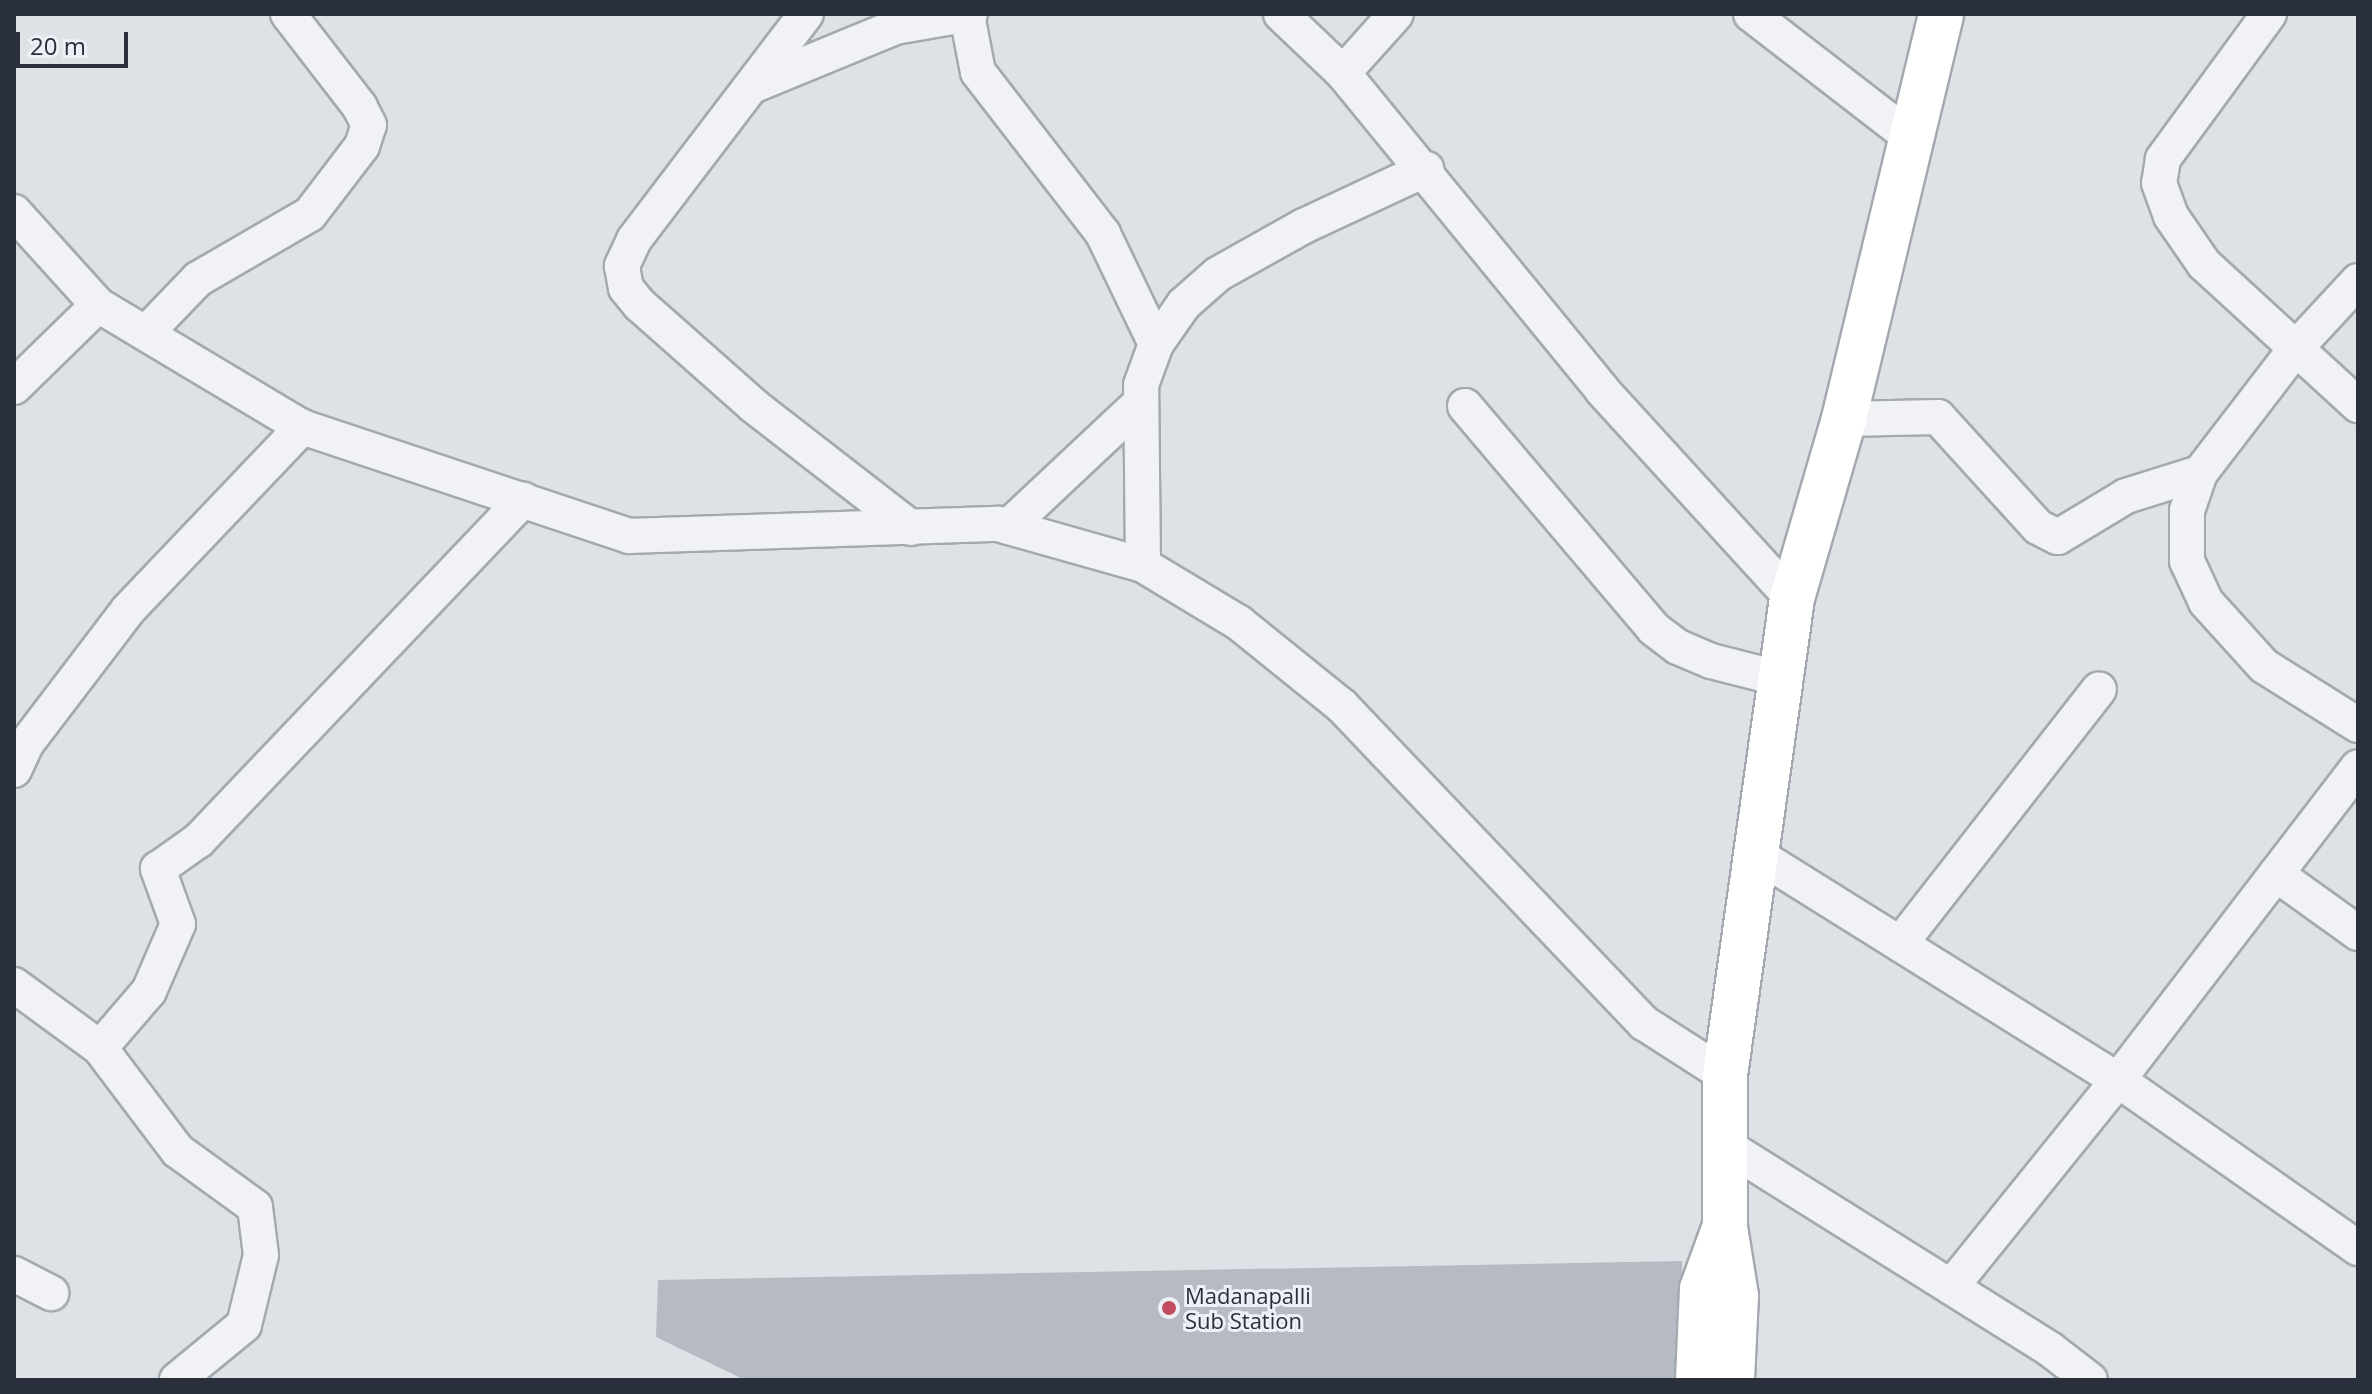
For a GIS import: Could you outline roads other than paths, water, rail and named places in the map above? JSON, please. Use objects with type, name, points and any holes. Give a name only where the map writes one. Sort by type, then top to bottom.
[{"type":"street","points":[[146,333],[198,279],[310,214],[362,146],[369,125],[360,107],[288,14]]},
{"type":"street","points":[[806,14],[634,240],[622,266],[626,288],[754,406],[911,528]]},
{"type":"street","points":[[748,87],[895,27],[968,14],[978,72],[1103,234],[1156,344]]},
{"type":"street","points":[[1281,14],[1343,73],[1426,169],[1602,390],[1792,598]]},
{"type":"street","points":[[1343,73],[1396,14]]},
{"type":"street","points":[[1751,14],[1910,137]]},
{"type":"street","points":[[1732,1380],[1736,1296],[1725,1227],[1725,1075],[1792,598],[1844,419],[1941,14]]},
{"type":"street","points":[[2269,14],[2163,159],[2159,183],[2171,216],[2204,264],[2358,405]]},
{"type":"street","points":[[1143,565],[1137,406],[1156,344],[1184,304],[1218,274],[1304,226],[1426,169]]},
{"type":"street","points":[[14,212],[98,305],[302,427],[629,536],[1008,527],[1143,565],[1239,623],[1342,706],[1644,1023],[1725,1075]]},
{"type":"street","points":[[2358,281],[2296,348],[2200,473],[2187,510],[2187,561],[2206,602],[2264,666],[2358,725]]},
{"type":"street","points":[[14,387],[98,305]]},
{"type":"street","points":[[1008,527],[1137,406]]},
{"type":"street","points":[[1465,406],[1654,629],[1678,647],[1711,661],[1782,679]]},
{"type":"street","points":[[1844,419],[1938,417],[2038,527],[2058,537],[2126,496],[2200,473]]},
{"type":"street","points":[[14,770],[26,744],[128,610],[302,427]]},
{"type":"street","points":[[100,1048],[149,991],[178,924],[158,869],[199,840],[523,500]]},
{"type":"street","points":[[1900,944],[2099,689]]},
{"type":"street","points":[[1951,1287],[2118,1080],[2358,767]]},
{"type":"street","points":[[1756,854],[2118,1080],[2358,1248]]},
{"type":"street","points":[[2276,874],[2358,933]]},
{"type":"street","points":[[14,985],[100,1048],[178,1151],[255,1207],[261,1255],[244,1325],[177,1380]]},
{"type":"street","points":[[1723,1144],[1951,1287],[2090,1380]]},
{"type":"street","points":[[1698,1380],[1702,1289],[1725,1227]]},
{"type":"street","points":[[14,1274],[51,1293]]},
{"type":"place","name":"Madanapalli Sub Station","points":[[1169,1308]]}]
